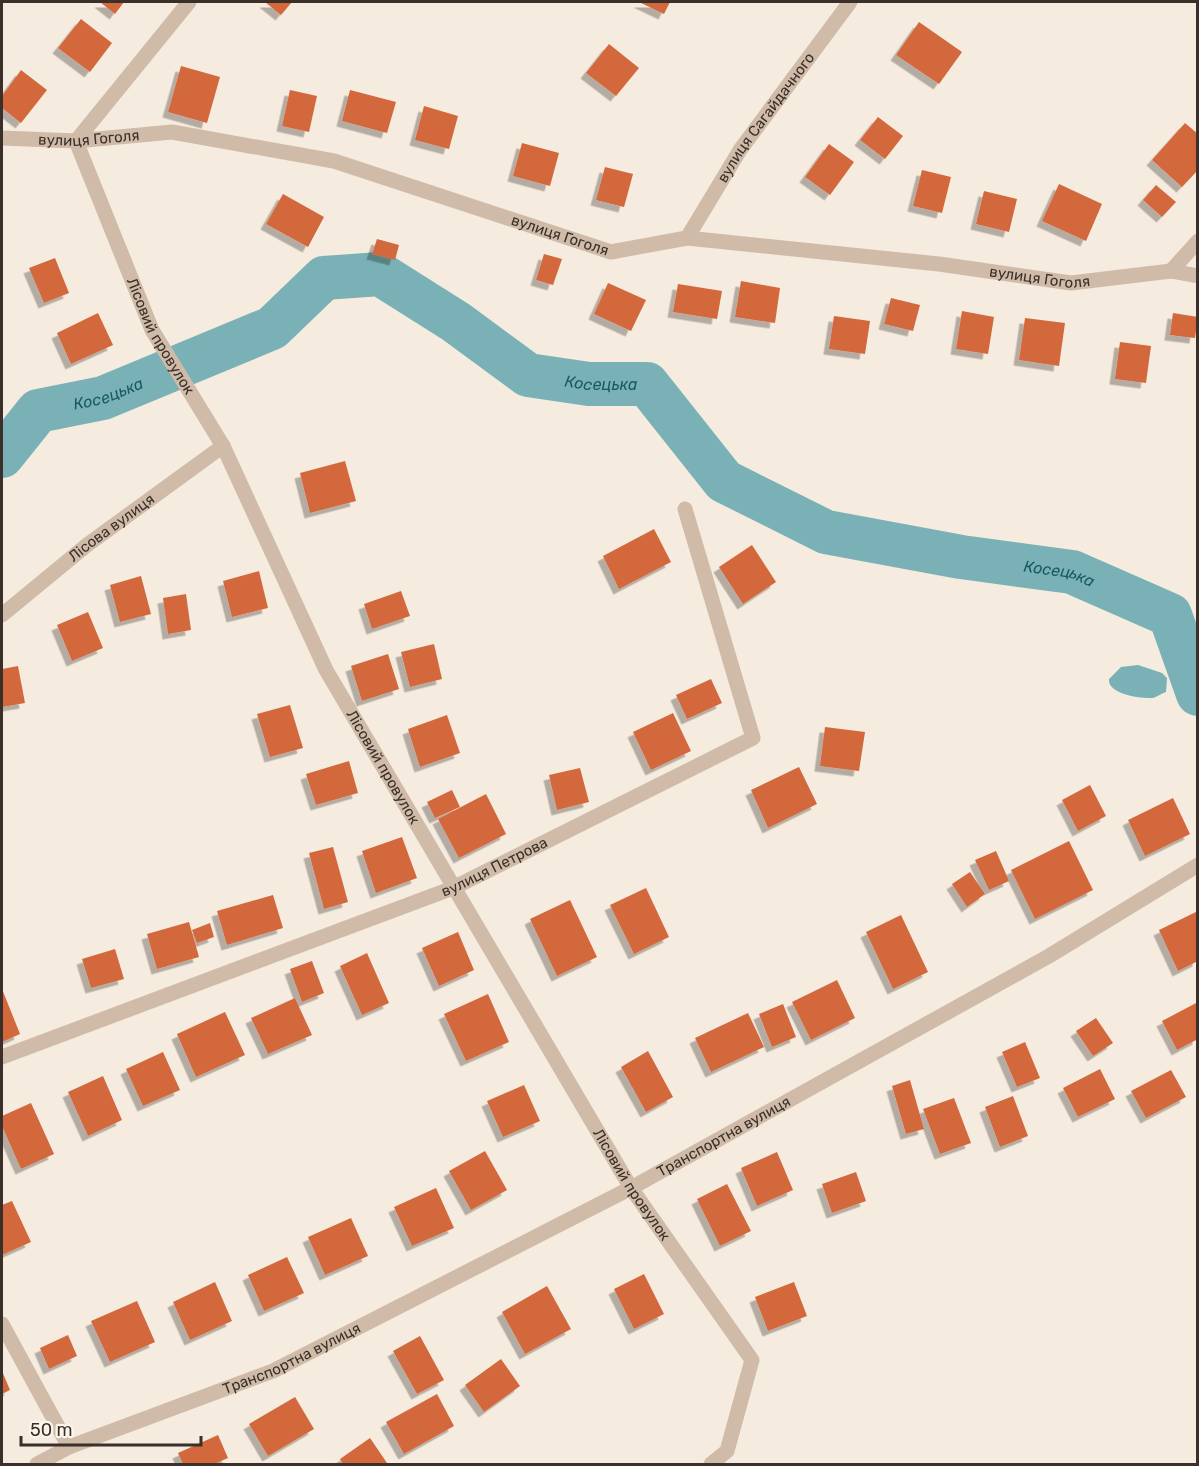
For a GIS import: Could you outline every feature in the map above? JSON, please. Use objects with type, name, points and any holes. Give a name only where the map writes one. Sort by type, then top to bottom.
[{"type":"street","points":[[75,141],[189,2]]},
{"type":"street","name":"вулиця Сагайдачного","points":[[687,238],[740,150],[850,2]]},
{"type":"street","name":"вулиця Гоголя","points":[[2,138],[75,141],[172,132],[334,160],[611,252],[687,238],[939,264],[1071,283],[1171,271],[1197,276]]},
{"type":"street","name":"Лісовий провулок","points":[[75,141],[152,330],[223,446],[326,670],[631,1188],[752,1360],[727,1451],[711,1464]]},
{"type":"street","points":[[1171,271],[1197,241]]},
{"type":"street","name":"Лісова вулиця","points":[[2,615],[87,545],[223,446]]},
{"type":"street","name":"вулиця Петрова","points":[[2,1057],[453,888],[753,738],[685,509]]},
{"type":"street","name":"Транспортна вулиця","points":[[37,1464],[69,1448],[273,1371],[631,1188],[1049,956],[1197,865]]},
{"type":"street","points":[[2,1324],[69,1448]]},
{"type":"water","points":[[1138,665],[1162,673],[1167,678],[1166,692],[1153,698],[1141,698],[1113,688],[1109,679],[1121,667]]},
{"type":"building","points":[[100,2],[124,2],[115,14]]},
{"type":"building","points":[[265,2],[292,2],[281,15]]},
{"type":"building","points":[[639,2],[670,2],[664,14]]},
{"type":"building","points":[[81,19],[112,43],[90,72],[58,48]]},
{"type":"building","points":[[919,22],[962,52],[939,84],[896,55]]},
{"type":"building","points":[[609,44],[639,68],[616,96],[586,73]]},
{"type":"building","points":[[181,66],[220,77],[207,123],[168,112]]},
{"type":"building","points":[[21,70],[47,90],[21,123],[2,108],[2,96]]},
{"type":"building","points":[[290,90],[317,96],[309,132],[282,126]]},
{"type":"building","points":[[350,90],[396,102],[387,133],[342,121]]},
{"type":"building","points":[[424,106],[458,116],[449,149],[415,140]]},
{"type":"building","points":[[878,117],[903,136],[885,159],[860,140]]},
{"type":"building","points":[[1185,123],[1198,134],[1198,170],[1182,187],[1152,160]]},
{"type":"building","points":[[522,143],[559,153],[550,186],[513,176]]},
{"type":"building","points":[[829,144],[854,162],[830,195],[805,177]]},
{"type":"building","points":[[605,167],[633,174],[624,207],[596,200]]},
{"type":"building","points":[[922,170],[951,177],[942,213],[913,206]]},
{"type":"building","points":[[1059,184],[1102,204],[1086,241],[1042,221]]},
{"type":"building","points":[[1156,185],[1176,202],[1162,217],[1143,200]]},
{"type":"building","points":[[984,191],[1017,199],[1009,232],[976,224]]},
{"type":"building","points":[[283,194],[324,217],[308,247],[266,224]]},
{"type":"building","points":[[377,239],[399,245],[395,260],[372,254]]},
{"type":"building","points":[[544,254],[562,259],[553,285],[536,280]]},
{"type":"building","points":[[55,258],[69,293],[44,303],[29,268]]},
{"type":"building","points":[[741,281],[780,288],[775,323],[735,317]]},
{"type":"building","points":[[608,283],[646,300],[631,331],[594,314]]},
{"type":"building","points":[[678,284],[722,291],[717,319],[673,312]]},
{"type":"building","points":[[891,298],[920,305],[913,331],[884,324]]},
{"type":"building","points":[[962,311],[994,317],[988,354],[956,349]]},
{"type":"building","points":[[98,313],[113,345],[71,364],[57,333]]},
{"type":"building","points":[[1173,313],[1198,317],[1195,338],[1170,335]]},
{"type":"building","points":[[834,316],[870,321],[865,354],[829,349]]},
{"type":"building","points":[[1025,318],[1065,323],[1059,366],[1019,360]]},
{"type":"building","points":[[1120,342],[1151,346],[1146,383],[1115,379]]},
{"type":"building","points":[[345,461],[356,501],[310,513],[300,473]]},
{"type":"building","points":[[654,529],[671,562],[619,589],[603,556]]},
{"type":"building","points":[[752,545],[776,582],[743,604],[719,567]]},
{"type":"building","points":[[259,571],[268,608],[232,617],[223,581]]},
{"type":"building","points":[[141,576],[151,614],[120,622],[110,585]]},
{"type":"building","points":[[401,591],[410,616],[372,629],[364,604]]},
{"type":"building","points":[[186,594],[191,630],[168,634],[163,598]]},
{"type":"building","points":[[88,612],[103,648],[72,661],[57,625]]},
{"type":"building","points":[[434,644],[442,679],[410,687],[401,652]]},
{"type":"building","points":[[388,654],[399,689],[362,701],[351,666]]},
{"type":"building","points":[[18,666],[25,703],[2,707],[2,669]]},
{"type":"building","points":[[711,679],[722,703],[687,719],[676,695]]},
{"type":"building","points":[[290,705],[303,748],[270,757],[257,714]]},
{"type":"building","points":[[673,713],[691,751],[651,770],[633,732]]},
{"type":"building","points":[[447,715],[460,753],[420,767],[408,729]]},
{"type":"building","points":[[825,727],[865,732],[859,771],[820,766]]},
{"type":"building","points":[[349,761],[358,793],[316,805],[306,774]]},
{"type":"building","points":[[799,767],[817,804],[768,828],[751,790]]},
{"type":"building","points":[[580,768],[589,802],[557,810],[549,775]]},
{"type":"building","points":[[1090,785],[1106,816],[1078,831],[1062,800]]},
{"type":"building","points":[[452,790],[460,807],[435,818],[427,802]]},
{"type":"building","points":[[486,794],[506,834],[459,858],[438,819]]},
{"type":"building","points":[[1173,798],[1190,834],[1145,856],[1128,820]]},
{"type":"building","points":[[402,837],[417,878],[376,893],[362,851]]},
{"type":"building","points":[[1069,841],[1093,890],[1035,919],[1011,870]]},
{"type":"building","points":[[333,847],[348,902],[324,909],[309,853]]},
{"type":"building","points":[[996,851],[1009,881],[989,890],[975,860]]},
{"type":"building","points":[[970,872],[985,894],[967,907],[952,884]]},
{"type":"building","points":[[646,888],[669,937],[634,954],[610,905]]},
{"type":"building","points":[[273,895],[283,928],[227,945],[217,911]]},
{"type":"building","points":[[570,900],[597,957],[557,976],[530,919]]},
{"type":"building","points":[[1198,911],[1198,961],[1178,971],[1159,930]]},
{"type":"building","points":[[901,915],[928,972],[893,989],[866,932]]},
{"type":"building","points":[[189,922],[199,957],[157,969],[147,934]]},
{"type":"building","points":[[210,923],[214,937],[197,943],[192,930]]},
{"type":"building","points":[[458,932],[474,970],[439,986],[422,948]]},
{"type":"building","points":[[115,949],[124,979],[91,988],[82,959]]},
{"type":"building","points":[[367,953],[389,1003],[362,1015],[340,966]]},
{"type":"building","points":[[312,961],[324,993],[302,1002],[290,969]]},
{"type":"building","points":[[837,980],[855,1018],[811,1040],[792,1002]]},
{"type":"building","points":[[2,989],[20,1034],[2,1042]]},
{"type":"building","points":[[488,994],[509,1042],[466,1061],[444,1014]]},
{"type":"building","points":[[295,998],[312,1035],[268,1054],[251,1018]]},
{"type":"building","points":[[1198,1002],[1198,1039],[1177,1050],[1162,1021]]},
{"type":"building","points":[[783,1004],[796,1037],[772,1047],[759,1014]]},
{"type":"building","points":[[225,1012],[245,1055],[196,1077],[177,1034]]},
{"type":"building","points":[[748,1013],[764,1047],[711,1072],[695,1038]]},
{"type":"building","points":[[1096,1018],[1113,1043],[1093,1056],[1076,1031]]},
{"type":"building","points":[[1025,1042],[1040,1078],[1017,1087],[1002,1052]]},
{"type":"building","points":[[648,1051],[673,1097],[646,1112],[621,1067]]},
{"type":"building","points":[[163,1052],[180,1090],[143,1106],[126,1069]]},
{"type":"building","points":[[1100,1069],[1115,1099],[1078,1117],[1063,1088]]},
{"type":"building","points":[[1171,1070],[1186,1097],[1146,1118],[1131,1091]]},
{"type":"building","points":[[103,1076],[122,1120],[88,1136],[68,1092]]},
{"type":"building","points":[[910,1080],[924,1129],[906,1134],[892,1086]]},
{"type":"building","points":[[524,1085],[540,1121],[503,1137],[487,1101]]},
{"type":"building","points":[[1013,1096],[1028,1136],[1000,1147],[985,1107]]},
{"type":"building","points":[[954,1098],[971,1143],[940,1154],[923,1109]]},
{"type":"building","points":[[31,1103],[54,1154],[21,1169],[2,1126],[2,1116]]},
{"type":"building","points":[[485,1151],[507,1190],[471,1210],[449,1171]]},
{"type":"building","points":[[777,1152],[793,1190],[757,1206],[741,1168]]},
{"type":"building","points":[[856,1172],[866,1201],[832,1213],[822,1184]]},
{"type":"building","points":[[727,1184],[751,1231],[720,1246],[697,1199]]},
{"type":"building","points":[[436,1188],[454,1228],[412,1246],[394,1207]]},
{"type":"building","points":[[12,1201],[31,1242],[2,1255],[2,1205]]},
{"type":"building","points":[[351,1218],[368,1256],[325,1275],[308,1237]]},
{"type":"building","points":[[287,1257],[304,1293],[264,1311],[248,1275]]},
{"type":"building","points":[[644,1274],[664,1314],[634,1329],[614,1289]]},
{"type":"building","points":[[215,1282],[232,1321],[190,1340],[173,1302]]},
{"type":"building","points":[[794,1282],[807,1316],[768,1331],[755,1297]]},
{"type":"building","points":[[547,1286],[571,1329],[525,1354],[502,1312]]},
{"type":"building","points":[[137,1301],[155,1342],[110,1362],[91,1321]]},
{"type":"building","points":[[68,1335],[77,1356],[49,1369],[40,1348]]},
{"type":"building","points":[[420,1336],[444,1380],[417,1394],[393,1351]]},
{"type":"building","points":[[501,1359],[520,1386],[484,1412],[465,1385]]},
{"type":"building","points":[[2,1371],[10,1390],[2,1394]]},
{"type":"building","points":[[437,1394],[454,1426],[404,1454],[386,1422]]},
{"type":"building","points":[[295,1397],[314,1429],[268,1456],[249,1424]]},
{"type":"building","points":[[218,1435],[228,1458],[214,1464],[183,1464],[178,1453]]},
{"type":"building","points":[[370,1438],[387,1463],[343,1464],[340,1459]]},
{"type":"waterway","name":"Косецька","points":[[2,456],[38,411],[103,398],[272,328],[324,278],[380,274],[456,322],[528,375],[589,384],[647,384],[724,481],[826,532],[961,557],[1072,572],[1170,615],[1198,694]]}]
